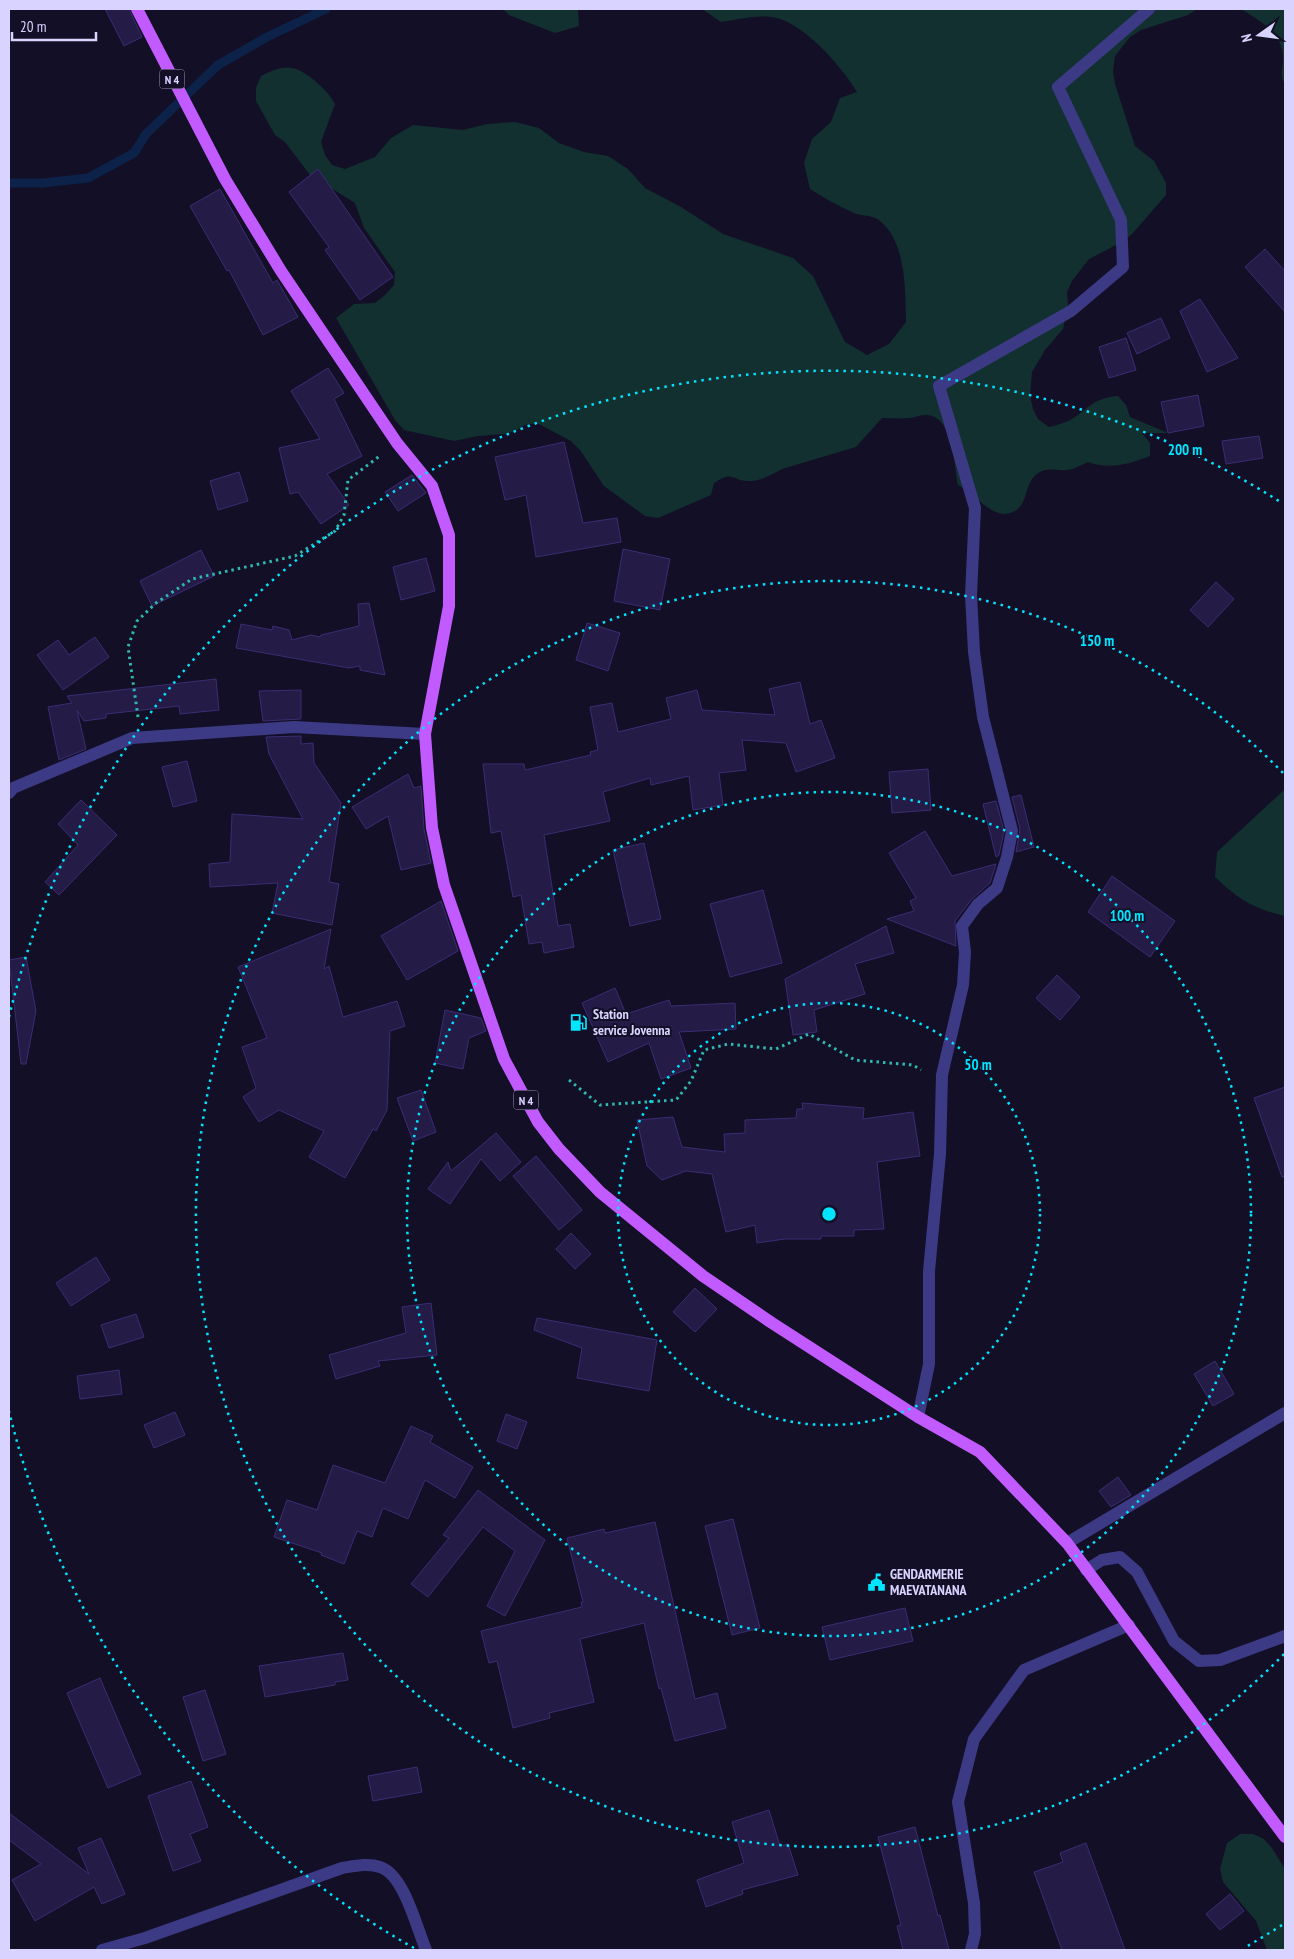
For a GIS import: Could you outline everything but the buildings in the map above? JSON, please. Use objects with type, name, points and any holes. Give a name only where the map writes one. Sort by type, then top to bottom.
[{"type":"main road","name":"N 4","points":[[137,9],[225,179],[281,271],[397,443],[432,486],[449,534],[450,606],[425,734],[432,828],[444,885],[504,1059],[538,1122],[559,1149],[600,1192],[703,1276],[918,1417],[980,1452],[1067,1543],[1285,1837]]},
{"type":"lane","points":[[918,1417],[929,1364],[929,1271],[940,1154],[942,1075],[963,986],[965,952],[962,926],[978,904],[998,888],[1008,857],[1012,832],[983,717],[974,652],[971,595],[974,508],[939,386],[1070,311],[1122,267],[1121,220],[1058,87],[1149,9]]},
{"type":"lane","points":[[9,793],[13,788],[132,738],[294,727],[425,734]]},
{"type":"lane","points":[[1067,1543],[1285,1413]]},
{"type":"lane","points":[[1086,1570],[1102,1560],[1120,1557],[1137,1572],[1174,1641],[1199,1661],[1220,1660],[1285,1636]]},
{"type":"lane","points":[[971,1950],[975,1934],[974,1903],[958,1802],[974,1739],[1024,1670],[1129,1625]]},
{"type":"lane","points":[[102,1950],[145,1938],[342,1868],[365,1864],[382,1867],[394,1878],[407,1900],[426,1950]]},
{"type":"path","points":[[141,737],[128,647],[137,621],[156,603],[192,579],[295,556],[335,531],[344,515],[348,480],[397,443]]},
{"type":"path","points":[[569,1080],[600,1105],[676,1100],[691,1081],[704,1050],[728,1044],[776,1049],[809,1034],[855,1060],[913,1065],[929,1074],[942,1075]]},
{"type":"green space","points":[[503,9],[578,9],[579,26],[555,33],[509,15]]},
{"type":"green space","points":[[702,9],[1197,9],[1188,15],[1141,30],[1130,37],[1115,56],[1113,71],[1115,84],[1135,146],[1154,161],[1166,183],[1166,195],[1133,233],[1124,241],[1089,259],[1072,281],[1067,292],[1068,305],[1063,329],[1045,350],[1032,372],[1030,396],[1033,409],[1038,419],[1049,427],[1072,419],[1097,401],[1118,396],[1126,405],[1130,417],[1168,433],[1142,433],[1150,443],[1150,456],[1119,465],[1104,466],[1088,462],[1075,468],[1064,470],[1050,469],[1040,472],[1034,476],[1024,500],[1017,510],[1003,514],[990,509],[958,485],[951,442],[941,422],[934,417],[924,415],[913,418],[882,418],[856,447],[782,469],[757,480],[748,481],[729,476],[725,477],[714,483],[711,495],[658,518],[645,516],[604,486],[580,450],[571,441],[537,423],[525,425],[515,431],[504,434],[478,436],[454,441],[404,430],[395,420],[336,318],[354,304],[375,303],[394,285],[395,272],[364,228],[355,203],[310,175],[285,142],[275,135],[256,101],[256,88],[261,76],[276,69],[289,68],[301,71],[323,88],[335,104],[321,142],[325,155],[332,165],[345,169],[375,157],[391,138],[413,125],[463,130],[487,124],[515,122],[539,128],[559,143],[584,152],[608,156],[628,169],[645,188],[681,207],[723,234],[793,258],[813,276],[845,342],[867,355],[889,344],[906,322],[903,268],[895,241],[888,229],[876,218],[854,213],[810,189],[804,163],[812,139],[831,122],[840,98],[857,92],[842,70],[820,46],[795,26],[771,17],[753,17],[721,22]]},
{"type":"green space","points":[[1241,9],[1285,9],[1285,84],[1282,76],[1282,52],[1276,36],[1264,24]]},
{"type":"green space","points":[[1285,789],[1285,916],[1256,907],[1247,902],[1215,877],[1217,852]]},
{"type":"green space","points":[[1240,1834],[1253,1834],[1264,1839],[1285,1869],[1285,1950],[1267,1950],[1256,1921],[1223,1882],[1220,1869],[1227,1843]]},
{"type":"waterway","points":[[9,183],[43,183],[88,178],[134,153],[146,134],[218,65],[267,37],[326,9]]},
{"type":"place","name":"Station service Jovenna","points":[[579,1022]]},
{"type":"place","name":"GENDARMERIE MAEVATANANA","points":[[876,1582]]}]
